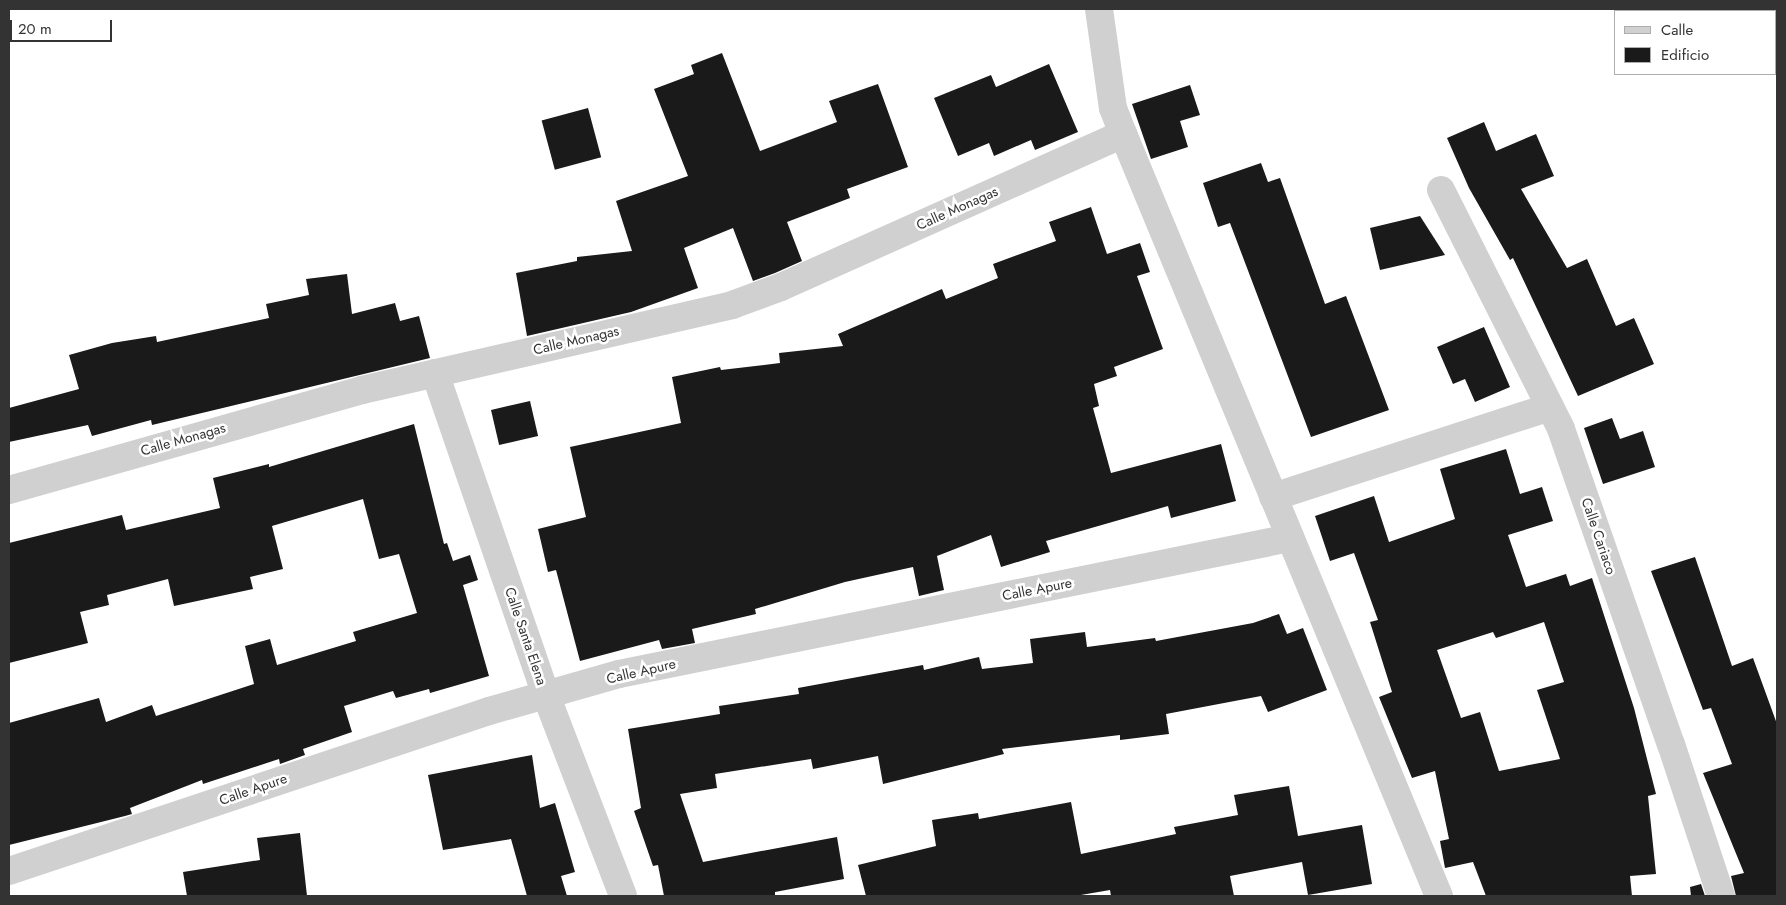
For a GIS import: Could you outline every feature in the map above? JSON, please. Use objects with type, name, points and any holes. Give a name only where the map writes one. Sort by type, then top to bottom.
[{"type":"street","points":[[1099,9],[1114,108],[1123,134],[1439,896]]},
{"type":"street","name":"Calle Monagas","points":[[9,490],[254,419],[434,373],[732,305],[781,287],[1123,134]]},
{"type":"street","name":"Calle Cariaco","points":[[1441,190],[1550,407],[1576,469],[1721,896]]},
{"type":"street","name":"Calle Santa Elena","points":[[434,373],[546,695],[623,896]]},
{"type":"street","points":[[1273,497],[1550,407]]},
{"type":"street","name":"Calle Apure","points":[[9,871],[489,710],[619,674],[1290,538]]},
{"type":"building","points":[[722,53],[760,151],[837,122],[829,101],[878,84],[908,167],[847,189],[850,198],[787,222],[802,261],[775,273],[753,281],[733,228],[684,248],[698,288],[631,312],[527,336],[516,273],[577,261],[577,257],[632,251],[616,201],[688,176],[654,89],[694,74],[691,65]]},
{"type":"building","points":[[1049,64],[1078,132],[1035,150],[1031,140],[994,156],[989,143],[958,156],[934,98],[991,75],[996,87]]},
{"type":"building","points":[[1190,85],[1200,115],[1180,121],[1188,147],[1151,159],[1132,104]]},
{"type":"building","points":[[588,108],[601,157],[555,170],[542,120]]},
{"type":"building","points":[[1484,122],[1496,151],[1536,134],[1554,176],[1521,189],[1567,268],[1587,259],[1616,326],[1634,318],[1654,364],[1578,396],[1513,258],[1510,260],[1469,188],[1447,138]]},
{"type":"building","points":[[1261,163],[1268,182],[1280,178],[1325,304],[1346,296],[1389,410],[1311,437],[1230,223],[1218,227],[1203,183]]},
{"type":"building","points":[[1091,207],[1107,254],[1140,243],[1150,272],[1137,276],[1163,349],[1114,367],[1117,376],[1094,384],[1099,406],[1093,408],[1111,473],[1221,444],[1236,501],[1171,518],[1168,506],[1046,541],[1050,552],[1001,567],[991,535],[937,556],[944,590],[919,596],[913,567],[845,582],[755,609],[756,614],[692,629],[695,643],[662,649],[659,640],[580,661],[556,570],[548,572],[538,529],[586,517],[570,447],[681,423],[672,377],[720,367],[721,370],[780,363],[779,353],[843,346],[838,334],[942,289],[946,299],[998,278],[993,264],[1056,241],[1049,222]]},
{"type":"building","points":[[1420,216],[1445,255],[1380,270],[1370,228]]},
{"type":"building","points":[[347,274],[352,314],[395,303],[400,321],[419,316],[430,358],[152,425],[151,420],[92,436],[88,425],[9,442],[9,408],[79,389],[69,355],[112,343],[156,336],[157,342],[269,318],[266,304],[309,295],[306,279]]},
{"type":"building","points":[[1484,327],[1510,387],[1475,402],[1465,379],[1453,384],[1437,347]]},
{"type":"building","points":[[530,401],[538,436],[499,445],[491,410]]},
{"type":"building","points":[[1612,418],[1620,439],[1643,431],[1655,467],[1603,484],[1584,428]]},
{"type":"building","points":[[414,424],[444,544],[447,543],[453,561],[470,555],[478,580],[463,585],[489,676],[430,693],[429,689],[396,698],[393,691],[344,706],[352,732],[303,749],[305,755],[280,764],[279,759],[203,784],[202,780],[130,808],[132,814],[9,845],[9,723],[99,698],[106,722],[152,705],[156,716],[254,684],[245,646],[270,639],[277,665],[356,641],[353,632],[417,613],[399,554],[379,559],[363,499],[272,526],[283,569],[250,577],[253,589],[174,606],[168,579],[107,595],[109,605],[80,612],[88,643],[9,663],[9,543],[122,515],[126,530],[220,508],[213,478],[269,464],[269,467]]},
{"type":"building","points":[[1506,449],[1520,494],[1542,487],[1553,521],[1508,535],[1526,587],[1566,574],[1570,586],[1592,578],[1634,708],[1656,794],[1648,796],[1656,874],[1630,876],[1632,896],[1486,896],[1473,862],[1445,868],[1440,841],[1449,839],[1435,771],[1412,778],[1379,697],[1392,692],[1370,622],[1378,620],[1354,553],[1330,561],[1315,516],[1374,496],[1389,542],[1455,519],[1440,469]],"holes":[[[1544,622],[1564,682],[1537,690],[1560,759],[1499,771],[1480,712],[1461,718],[1437,650],[1493,632],[1496,638]]]},
{"type":"building","points":[[1695,557],[1732,666],[1753,658],[1777,724],[1777,896],[1736,896],[1731,876],[1744,873],[1703,773],[1732,764],[1711,708],[1703,710],[1651,571]]},
{"type":"building","points":[[1279,614],[1287,634],[1303,628],[1327,690],[1268,712],[1261,696],[1166,714],[1169,734],[1120,740],[1120,735],[1002,749],[1004,754],[883,784],[878,756],[813,769],[811,759],[715,774],[717,788],[680,794],[703,862],[837,837],[844,879],[775,892],[775,896],[664,896],[658,865],[653,866],[634,811],[641,808],[628,729],[720,714],[719,706],[799,694],[798,688],[923,665],[924,670],[979,657],[982,669],[1033,663],[1030,639],[1085,632],[1087,647],[1155,638],[1156,641],[1253,623]]},
{"type":"building","points":[[532,755],[540,808],[555,803],[575,872],[561,876],[567,896],[527,896],[511,839],[443,850],[428,775]]},
{"type":"building","points":[[1289,786],[1298,836],[1362,825],[1372,884],[1308,895],[1302,862],[1230,876],[1234,896],[1111,896],[1110,890],[1075,896],[866,896],[858,865],[936,846],[932,820],[978,813],[979,819],[1071,802],[1081,854],[1176,834],[1174,827],[1238,815],[1234,795]]},
{"type":"building","points":[[300,833],[307,896],[187,896],[183,872],[260,860],[257,838]]},
{"type":"building","points":[[1701,884],[1705,896],[1691,896],[1690,887]]}]
